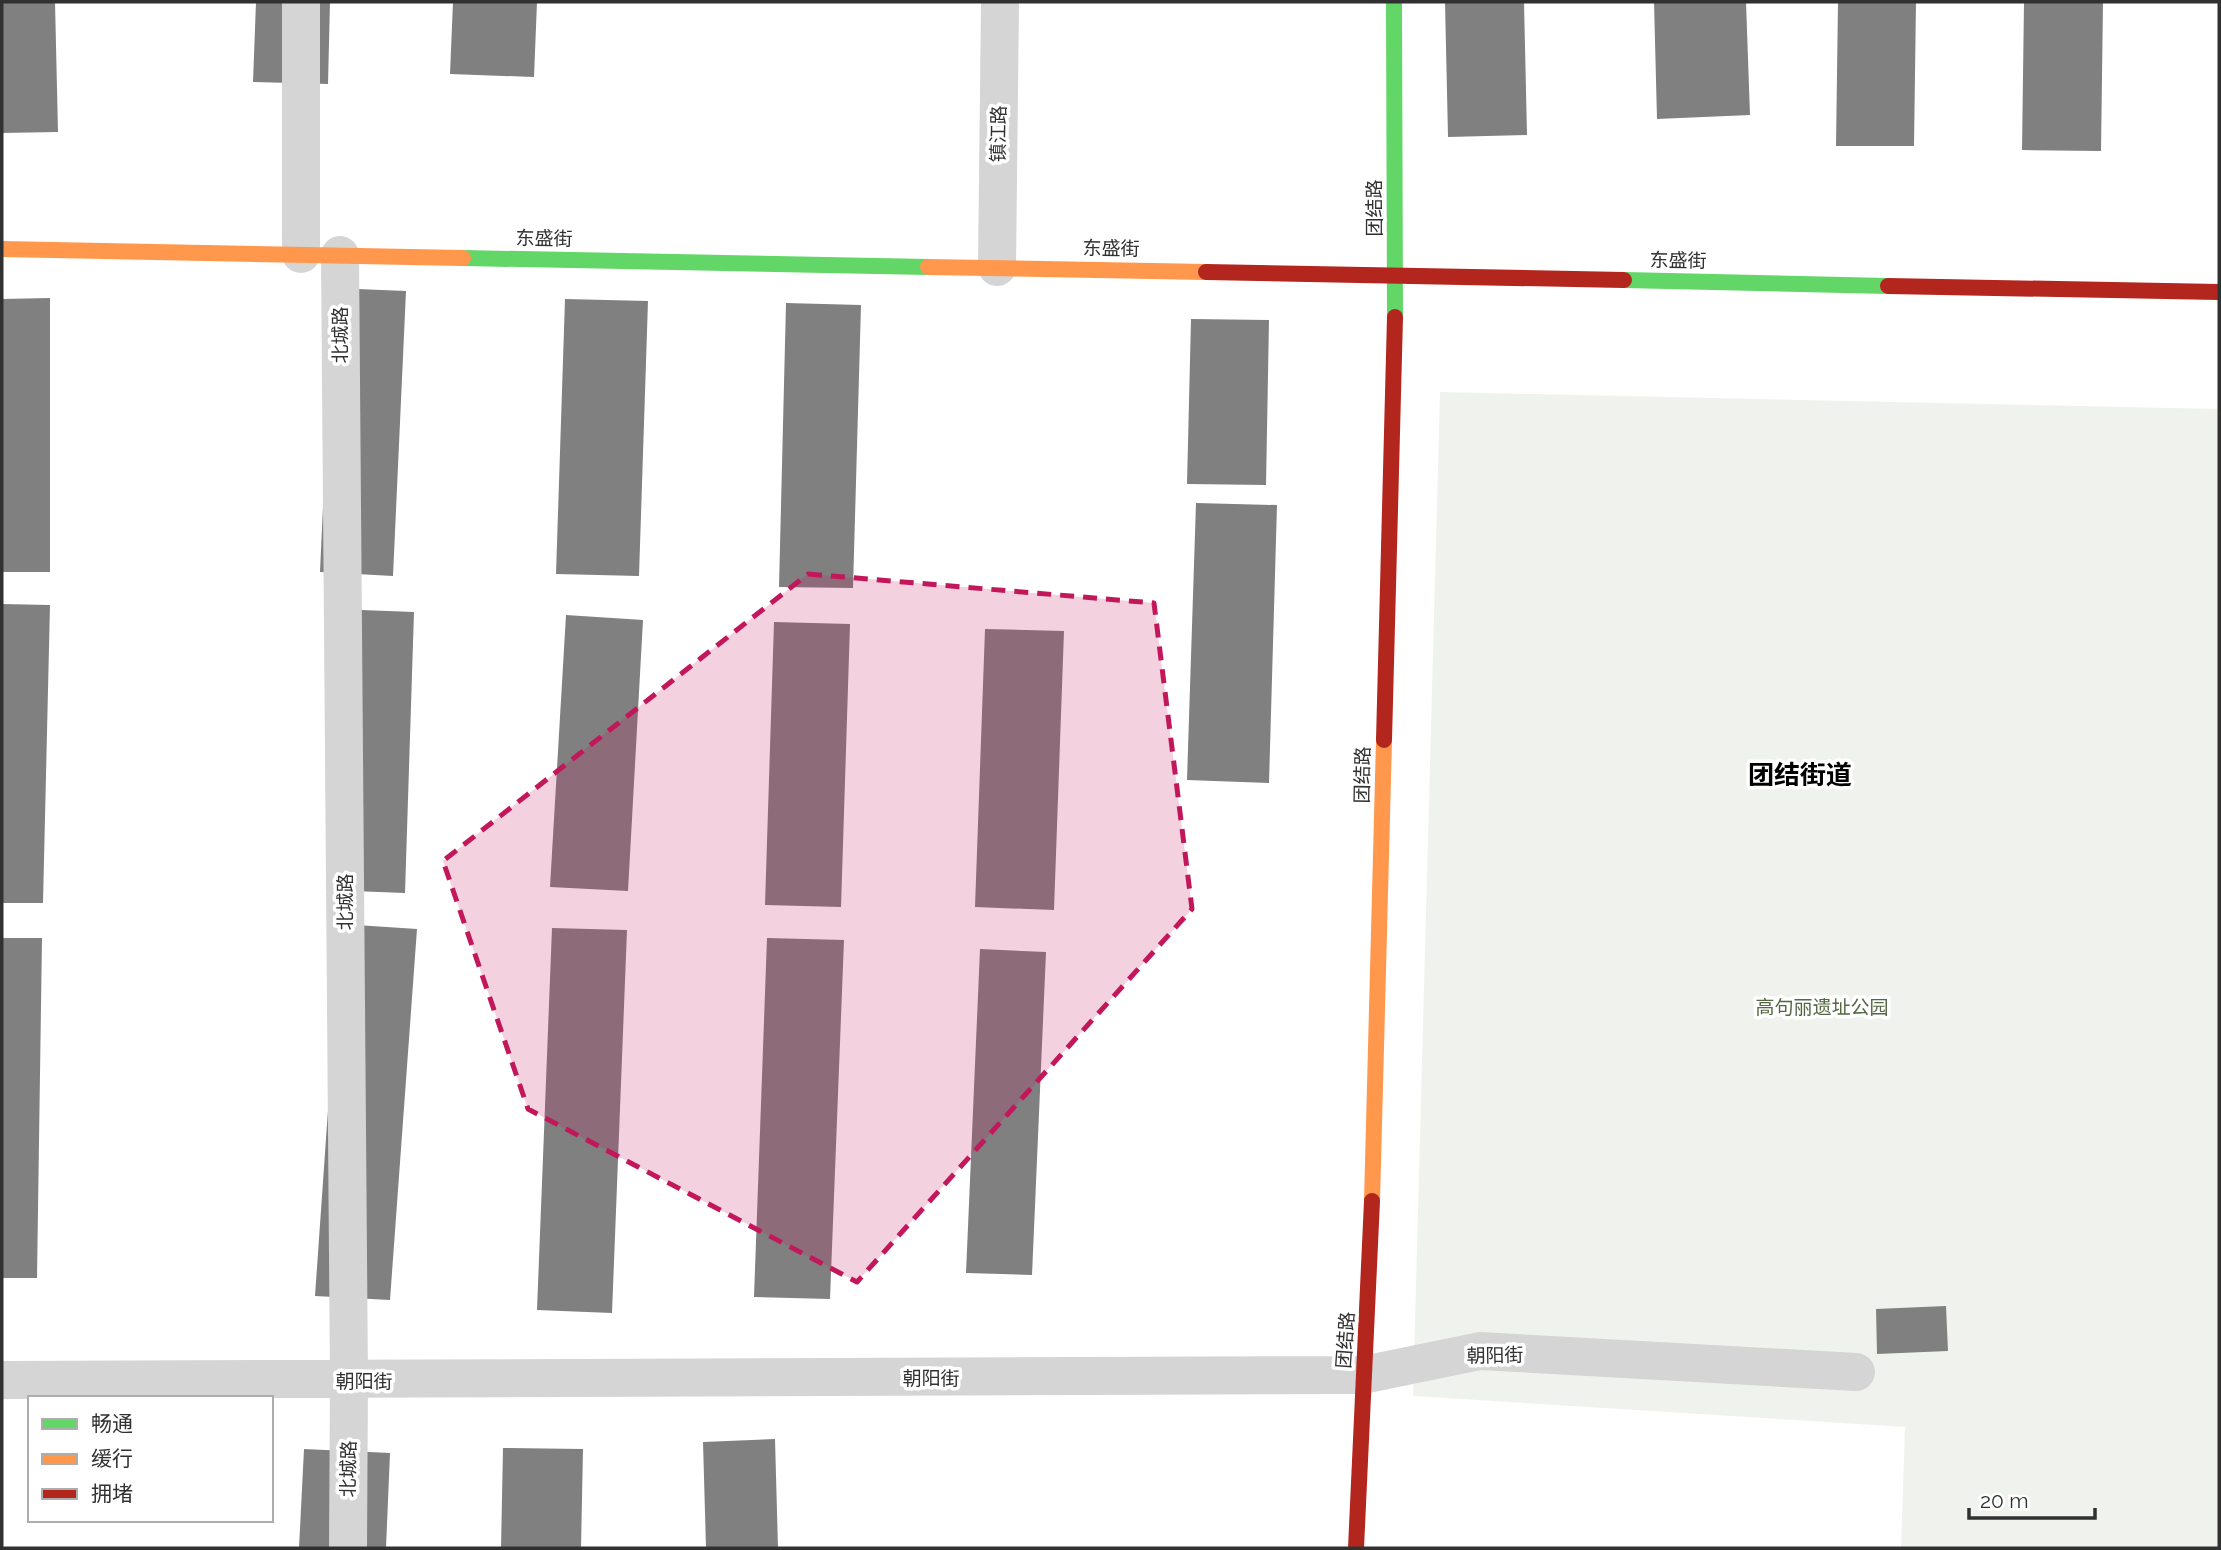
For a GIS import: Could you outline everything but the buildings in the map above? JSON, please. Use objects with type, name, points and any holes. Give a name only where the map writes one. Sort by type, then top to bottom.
[{"type":"street","points":[[301,2],[301,254]]},
{"type":"street","name":"镇江路","points":[[997,267],[1000,2]]},
{"type":"street","name":"团结路","points":[[1356,1548],[1363,1375],[1370,1292],[1396,276],[1394,2]]},
{"type":"street","name":"东盛街","points":[[2,249],[2219,292]]},
{"type":"street","name":"北城路","points":[[340,255],[348,1548]]},
{"type":"street","name":"朝阳街","points":[[2,1380],[349,1381],[1363,1375],[1480,1351],[1856,1373]]},
{"type":"highlighted area","points":[[808,574],[1154,603],[1192,909],[857,1282],[528,1109],[443,861]]},
{"type":"green space","name":"高句丽遗址公园","points":[[1440,392],[2219,409],[2219,1548],[1901,1548],[1905,1427],[1413,1396]]},
{"type":"traffic: fast","points":[[1394,2],[1395,317]]},
{"type":"traffic: fast","points":[[463,258],[928,267]]},
{"type":"traffic: fast","points":[[1624,280],[1888,286]]},
{"type":"traffic: slow","points":[[2,249],[463,258]]},
{"type":"traffic: slow","points":[[928,267],[1206,272]]},
{"type":"traffic: slow","points":[[1372,1201],[1384,740]]},
{"type":"traffic: jam","points":[[1206,272],[1624,280]]},
{"type":"traffic: jam","points":[[1888,286],[2219,292]]},
{"type":"traffic: jam","points":[[1384,740],[1395,317]]},
{"type":"traffic: jam","points":[[1356,1548],[1372,1201]]},
{"type":"district","name":"团结街道","points":[[1800,775]]}]
